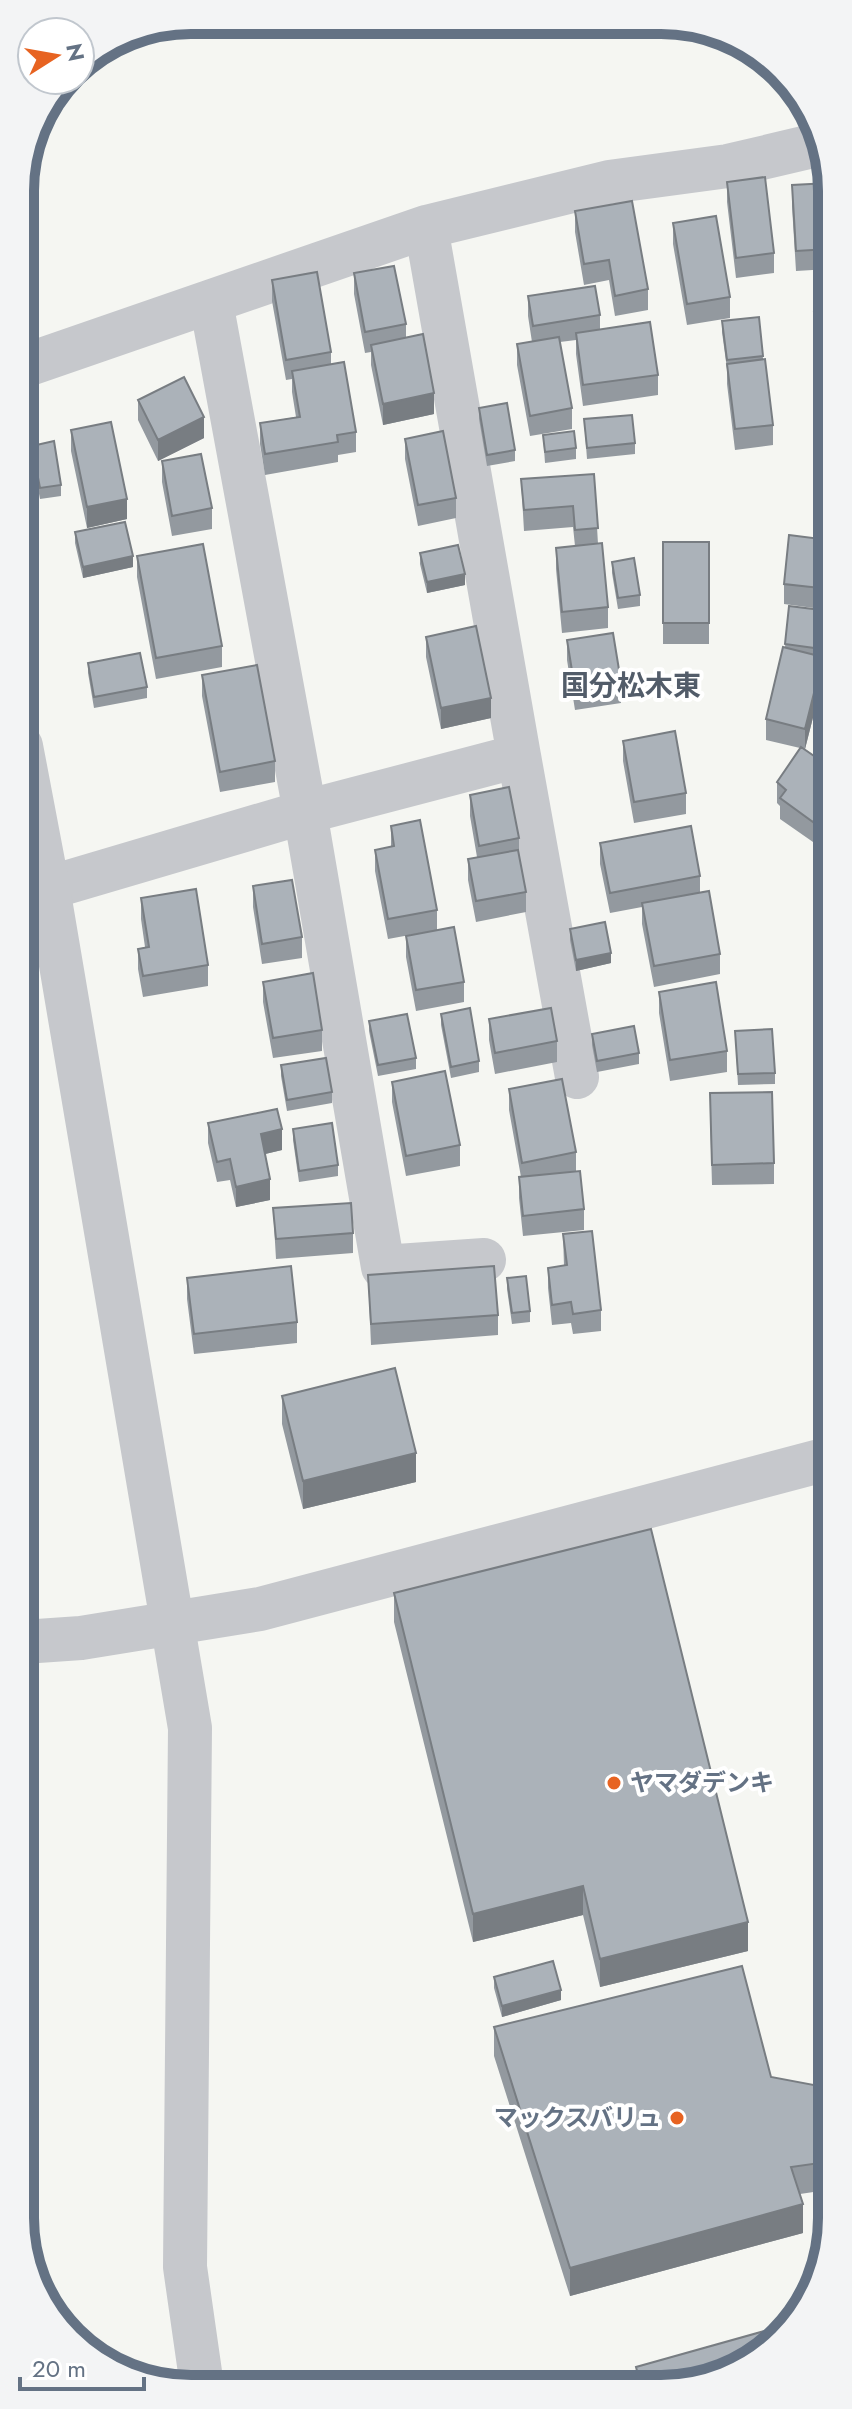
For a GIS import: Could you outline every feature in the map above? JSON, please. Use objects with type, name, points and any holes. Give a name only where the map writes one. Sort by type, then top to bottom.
[{"type":"street","points":[[34,363],[426,227],[609,182],[728,166],[812,146]]},
{"type":"street","points":[[426,227],[577,1077]]},
{"type":"street","points":[[211,302],[305,812],[383,1267],[484,1260]]},
{"type":"street","points":[[48,888],[305,812],[519,756]]},
{"type":"street","points":[[34,814],[190,1728],[185,2267],[200,2375]]},
{"type":"street","points":[[34,1641],[81,1638],[260,1609],[818,1461]]},
{"type":"building","points":[[765,177],[774,253],[736,258],[727,182]]},
{"type":"building","points":[[818,184],[818,250],[796,251],[792,185]]},
{"type":"building","points":[[632,201],[648,289],[615,296],[609,260],[584,264],[575,211]]},
{"type":"building","points":[[716,216],[730,297],[687,304],[673,223]]},
{"type":"building","points":[[394,266],[406,324],[365,332],[354,273]]},
{"type":"building","points":[[317,272],[331,352],[286,360],[272,280]]},
{"type":"building","points":[[595,286],[600,315],[533,326],[528,296]]},
{"type":"building","points":[[818,311],[818,339],[814,312]]},
{"type":"building","points":[[759,317],[763,356],[727,360],[722,321]]},
{"type":"building","points":[[650,322],[658,375],[583,385],[576,333]]},
{"type":"building","points":[[423,334],[434,393],[383,404],[371,345]]},
{"type":"building","points":[[559,337],[572,408],[530,416],[517,344]]},
{"type":"building","points":[[765,359],[773,425],[735,429],[727,364]]},
{"type":"building","points":[[344,362],[356,432],[337,435],[338,442],[265,454],[260,423],[300,417],[292,371]]},
{"type":"building","points":[[184,377],[204,417],[158,440],[138,400]]},
{"type":"building","points":[[507,403],[515,450],[487,455],[479,408]]},
{"type":"building","points":[[632,415],[635,443],[587,448],[584,419]]},
{"type":"building","points":[[111,422],[127,499],[87,507],[71,430]]},
{"type":"building","points":[[443,431],[456,498],[418,505],[405,439]]},
{"type":"building","points":[[574,431],[576,448],[545,452],[543,435]]},
{"type":"building","points":[[54,441],[61,485],[40,488],[34,446]]},
{"type":"building","points":[[201,454],[212,508],[172,516],[162,461]]},
{"type":"building","points":[[594,474],[598,528],[575,530],[573,506],[524,510],[521,479]]},
{"type":"building","points":[[125,522],[133,556],[83,567],[75,532]]},
{"type":"building","points":[[789,535],[818,539],[818,588],[784,584]]},
{"type":"building","points":[[663,542],[709,542],[709,623],[663,623]]},
{"type":"building","points":[[602,543],[608,607],[562,612],[556,548]]},
{"type":"building","points":[[203,544],[222,646],[156,658],[137,556]]},
{"type":"building","points":[[458,545],[465,574],[427,582],[420,553]]},
{"type":"building","points":[[634,558],[640,595],[618,598],[612,562]]},
{"type":"building","points":[[789,606],[818,610],[818,648],[785,644]]},
{"type":"building","points":[[476,626],[491,698],[441,708],[426,637]]},
{"type":"building","points":[[613,633],[621,682],[575,689],[567,640]]},
{"type":"building","points":[[783,647],[818,656],[818,677],[805,729],[766,719]]},
{"type":"building","points":[[140,653],[147,687],[94,697],[88,663]]},
{"type":"building","points":[[257,665],[275,761],[220,772],[202,675]]},
{"type":"building","points":[[675,731],[686,793],[634,802],[623,741]]},
{"type":"building","points":[[801,747],[818,759],[818,815],[813,822],[780,798],[786,790],[777,782]]},
{"type":"building","points":[[509,787],[519,838],[479,846],[470,795]]},
{"type":"building","points":[[420,820],[437,910],[388,919],[375,850],[394,846],[391,826]]},
{"type":"building","points":[[691,826],[700,876],[610,893],[600,843]]},
{"type":"building","points":[[518,850],[526,892],[476,901],[468,859]]},
{"type":"building","points":[[292,880],[302,937],[262,944],[253,886]]},
{"type":"building","points":[[196,889],[208,965],[143,976],[138,949],[149,947],[141,898]]},
{"type":"building","points":[[709,891],[720,954],[654,966],[642,903]]},
{"type":"building","points":[[605,922],[611,953],[576,960],[570,929]]},
{"type":"building","points":[[454,927],[464,982],[416,990],[406,936]]},
{"type":"building","points":[[313,973],[322,1030],[273,1038],[263,982]]},
{"type":"building","points":[[716,982],[727,1051],[670,1060],[659,992]]},
{"type":"building","points":[[470,1008],[479,1061],[451,1067],[441,1014]]},
{"type":"building","points":[[551,1008],[557,1041],[495,1053],[489,1019]]},
{"type":"building","points":[[407,1014],[416,1058],[378,1065],[369,1021]]},
{"type":"building","points":[[634,1026],[639,1053],[597,1061],[592,1034]]},
{"type":"building","points":[[772,1029],[775,1073],[738,1074],[735,1031]]},
{"type":"building","points":[[326,1058],[332,1092],[287,1100],[281,1065]]},
{"type":"building","points":[[445,1071],[460,1145],[406,1156],[392,1082]]},
{"type":"building","points":[[562,1079],[576,1152],[522,1163],[509,1089]]},
{"type":"building","points":[[772,1092],[774,1163],[712,1165],[710,1093]]},
{"type":"building","points":[[277,1109],[282,1129],[261,1134],[270,1179],[236,1187],[230,1159],[217,1162],[208,1123]]},
{"type":"building","points":[[332,1123],[338,1165],[299,1171],[293,1129]]},
{"type":"building","points":[[580,1171],[584,1209],[523,1216],[519,1177]]},
{"type":"building","points":[[351,1203],[353,1233],[276,1239],[273,1208]]},
{"type":"building","points":[[592,1231],[601,1310],[573,1314],[571,1302],[552,1305],[548,1268],[567,1265],[563,1234]]},
{"type":"building","points":[[291,1266],[297,1322],[194,1334],[187,1278]]},
{"type":"building","points":[[494,1266],[498,1315],[371,1324],[368,1275]]},
{"type":"building","points":[[526,1276],[530,1311],[512,1313],[507,1278]]},
{"type":"building","points":[[395,1368],[416,1453],[303,1481],[282,1396]]},
{"type":"building","points":[[651,1529],[748,1922],[600,1959],[583,1886],[473,1914],[394,1593]]},
{"type":"building","points":[[553,1961],[561,1990],[502,2006],[494,1977]]},
{"type":"building","points":[[742,1966],[771,2077],[814,2085],[818,2109],[818,2163],[791,2167],[803,2204],[570,2268],[494,2027]]},
{"type":"building","points":[[772,2329],[740,2354],[712,2367],[682,2374],[638,2375],[636,2367]]},
{"type":"place","name":"ヤマダデンキ","points":[[614,1783]]},
{"type":"place","name":"マックスバリュ","points":[[677,2118]]},
{"type":"district","name":"国分松木東","points":[[631,685]]}]
